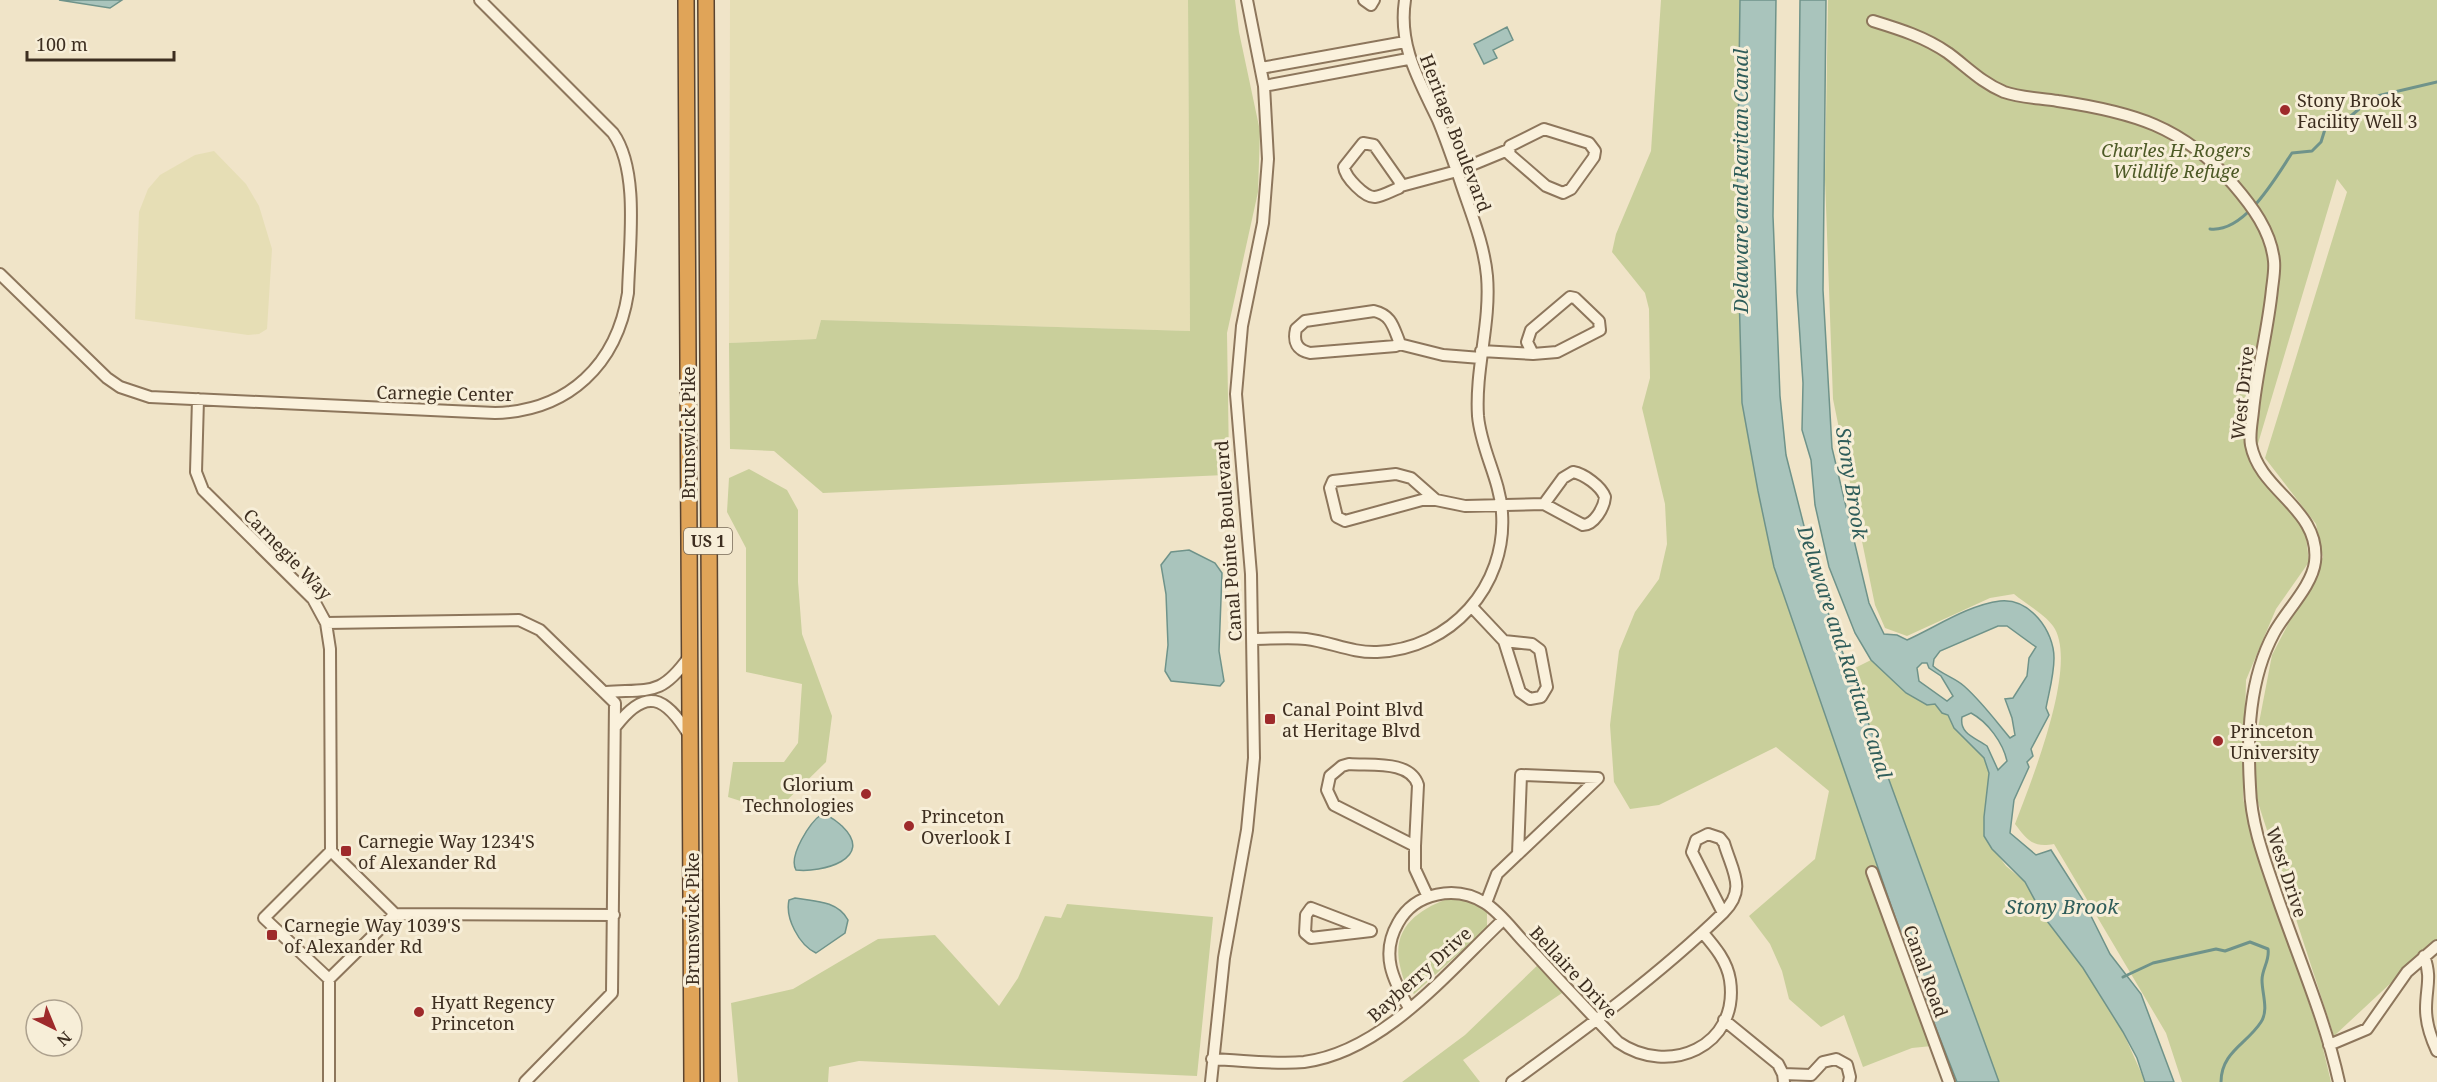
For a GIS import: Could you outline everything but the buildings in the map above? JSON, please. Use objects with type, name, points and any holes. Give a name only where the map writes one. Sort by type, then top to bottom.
[{"type":"highway","name":"Brunswick Pike","points":[[686,0],[691,1082]]},
{"type":"highway","name":"Brunswick Pike","points":[[706,0],[712,1082]]},
{"type":"highway","points":[[711,1006],[722,1082]]},
{"type":"street","name":"Carnegie Center","points":[[0,274],[99,371],[120,387],[150,397],[507,413],[525,411],[560,398],[587,378],[600,364],[618,333],[628,293],[629,180],[626,156],[613,133],[480,0]]},
{"type":"street","name":"Canal Pointe Boulevard","points":[[1211,1082],[1224,958],[1252,794],[1250,564],[1236,394],[1242,326],[1263,223],[1267,191],[1268,126],[1261,68],[1247,0]]},
{"type":"street","points":[[1364,0],[1371,5],[1374,0]]},
{"type":"street","name":"Heritage Boulevard","points":[[1252,639],[1305,639],[1356,651],[1394,651],[1431,639],[1448,629],[1472,607],[1497,563],[1503,529],[1502,507],[1479,423],[1477,399],[1487,296],[1485,261],[1457,171],[1438,121],[1408,59],[1405,42],[1405,0]]},
{"type":"street","name":"West Drive","points":[[1873,21],[1915,34],[1935,45],[1971,73],[2013,95],[2103,109],[2144,119],[2172,131],[2213,160],[2253,206],[2270,243],[2275,263],[2250,443],[2257,463],[2312,529],[2315,549],[2314,565],[2309,581],[2274,633],[2262,659],[2252,696],[2250,790],[2258,842],[2329,1045],[2339,1082]]},
{"type":"street","points":[[1261,68],[1405,42]]},
{"type":"street","points":[[1264,86],[1408,59]]},
{"type":"street","points":[[1401,186],[1374,145],[1369,143],[1359,146],[1344,167],[1346,175],[1368,196],[1378,196],[1401,186],[1457,171],[1508,150],[1510,146],[1532,133],[1544,129],[1589,143],[1595,152],[1594,157],[1571,189],[1563,193],[1532,175],[1515,161],[1508,150]]},
{"type":"street","points":[[1399,344],[1392,322],[1382,313],[1374,311],[1305,321],[1299,324],[1294,336],[1299,348],[1310,353],[1399,344],[1436,354],[1533,354],[1557,352],[1597,334],[1600,327],[1599,321],[1575,298],[1566,298],[1531,330],[1527,342],[1533,354]]},
{"type":"street","name":"Carnegie Way","points":[[198,399],[196,472],[203,490],[313,599],[326,623],[330,649],[332,851]]},
{"type":"street","points":[[1436,500],[1411,478],[1403,475],[1337,479],[1331,485],[1337,517],[1345,521],[1422,500],[1436,500],[1465,506],[1502,507],[1544,504],[1588,525],[1596,516],[1605,497],[1601,489],[1579,473],[1573,472],[1563,478],[1544,504]]},
{"type":"street","points":[[1472,607],[1504,641],[1520,692],[1530,699],[1541,697],[1547,687],[1540,650],[1532,645],[1504,641]]},
{"type":"street","points":[[326,623],[519,620],[540,630],[615,703],[612,993],[525,1082]]},
{"type":"street","points":[[606,692],[654,689],[668,683],[689,657]]},
{"type":"street","points":[[616,726],[630,708],[641,702],[655,702],[668,707],[690,736]]},
{"type":"street","points":[[1409,1008],[1391,975],[1389,957],[1391,937],[1408,910],[1428,897],[1415,868],[1418,785],[1411,772],[1404,769],[1349,764],[1335,770],[1330,776],[1327,790],[1334,805],[1415,846]]},
{"type":"street","points":[[1486,903],[1497,874],[1598,778],[1521,775],[1518,854]]},
{"type":"street","points":[[1512,1082],[1597,1021],[1704,933],[1735,901],[1737,889],[1724,843],[1714,835],[1708,834],[1696,840],[1692,852],[1723,913]]},
{"type":"street","points":[[329,979],[264,918],[332,851],[395,914],[614,915]]},
{"type":"street","name":"Canal Road","points":[[1872,872],[1949,1082]]},
{"type":"street","name":"Bellaire Drive","points":[[1428,897],[1448,893],[1462,894],[1486,903],[1597,1021],[1629,1050],[1653,1058],[1666,1059],[1689,1054],[1714,1035],[1724,1020],[1731,994],[1727,969],[1704,933]]},
{"type":"street","points":[[1371,932],[1311,938],[1305,933],[1306,915],[1309,910],[1315,908],[1350,926],[1391,937]]},
{"type":"street","points":[[329,1082],[329,979],[395,914]]},
{"type":"street","name":"Bayberry Drive","points":[[1212,1059],[1283,1063],[1324,1058],[1363,1043],[1409,1008],[1503,920]]},
{"type":"street","points":[[2329,1045],[2367,1029],[2394,987],[2437,946]]},
{"type":"street","points":[[2424,957],[2430,972],[2426,1009],[2428,1026],[2437,1051]]},
{"type":"street","points":[[1724,1020],[1778,1064],[1784,1078],[1804,1077],[1816,1071],[1823,1062],[1836,1059],[1847,1065],[1849,1082]]},
{"type":"shaded area","points":[[730,0],[1188,0],[1190,331],[821,320],[816,339],[729,343]]},
{"type":"shaded area","points":[[214,151],[246,184],[259,206],[272,249],[267,329],[259,334],[248,335],[135,319],[139,212],[148,189],[160,175],[195,155]]},
{"type":"green space","points":[[1188,0],[1235,0],[1239,32],[1260,131],[1258,192],[1227,333],[1229,462],[1225,475],[823,493],[774,451],[730,449],[729,343],[816,339],[821,320],[1190,331]]},
{"type":"green space","points":[[1661,0],[1740,0],[1737,217],[1742,403],[1758,491],[1774,567],[1914,972],[1942,1045],[1912,1048],[1863,1067],[1844,1015],[1821,1027],[1789,999],[1782,971],[1770,944],[1749,916],[1815,859],[1829,791],[1776,747],[1659,805],[1630,809],[1614,782],[1610,725],[1619,651],[1635,612],[1659,579],[1667,544],[1665,504],[1642,408],[1650,378],[1649,309],[1645,293],[1612,252],[1616,234],[1651,151]]},
{"type":"green space","name":"Charles H. Rogers Wildlife Refuge","points":[[1828,0],[2437,0],[2437,940],[2334,1036],[2249,775],[2272,655],[2323,557],[2316,524],[2265,458],[2347,192],[2337,179],[2254,457],[2305,528],[2309,562],[2276,609],[2246,680],[2243,799],[2320,1036],[2331,1082],[2182,1082],[2166,1033],[2054,844],[2041,845],[2031,842],[2015,824],[2041,754],[2057,694],[2061,667],[2060,643],[2053,626],[2040,613],[2014,594],[1990,598],[1907,636],[1885,628],[1875,605],[1833,399],[1825,179]]},
{"type":"green space","points":[[749,469],[787,490],[798,510],[798,582],[802,634],[832,716],[826,762],[775,812],[728,797],[733,762],[784,762],[798,743],[802,684],[746,672],[746,548],[727,512],[729,478]]},
{"type":"green space","points":[[1871,660],[1906,693],[1935,704],[1942,713],[1948,715],[1954,728],[1984,758],[1990,773],[1984,817],[1984,836],[2006,866],[2025,882],[2044,917],[2083,968],[2123,1032],[2143,1077],[2150,1082],[1999,1082],[1849,671]]},
{"type":"green space","points":[[1452,897],[1476,904],[1487,913],[1487,928],[1414,994],[1406,985],[1402,975],[1398,952],[1400,940],[1410,921],[1429,907]]},
{"type":"green space","points":[[1067,904],[1213,917],[1197,1076],[859,1061],[829,1067],[828,1082],[738,1082],[731,1003],[793,989],[878,939],[935,935],[999,1006],[1018,978],[1045,916],[1061,918]]},
{"type":"green space","points":[[1542,961],[1568,989],[1463,1060],[1480,1082],[1402,1082],[1465,1035]]},
{"type":"water","points":[[59,0],[122,0],[110,8]]},
{"type":"water","name":"Delaware and Raritan Canal","points":[[1740,0],[1776,0],[1773,216],[1780,396],[1786,455],[1821,593],[1999,1082],[1957,1082],[1914,972],[1774,567],[1742,403],[1737,217]]},
{"type":"water","name":"Stony Brook","points":[[1800,0],[1826,0],[1823,290],[1832,448],[1869,603],[1884,634],[1897,635],[1907,640],[1964,612],[2000,601],[2011,601],[2021,605],[2038,618],[2045,627],[2050,637],[2054,658],[2046,708],[2049,715],[2031,749],[2033,756],[2027,762],[2029,767],[2014,800],[2010,833],[2036,855],[2051,850],[2083,900],[2110,954],[2141,994],[2174,1082],[2145,1082],[2137,1058],[2123,1032],[2083,968],[2044,917],[2025,882],[1992,849],[1984,836],[1989,773],[1984,758],[1954,728],[1948,715],[1942,713],[1935,704],[1927,705],[1906,693],[1871,660],[1855,633],[1829,567],[1815,505],[1811,460],[1802,430],[1803,383],[1797,292]],"holes":[[[1998,626],[2007,626],[2036,647],[2029,658],[2027,676],[2013,698],[2005,699],[2015,735],[2010,738],[1971,692],[1933,666],[1934,659],[1940,651]],[[1922,663],[1927,663],[1929,668],[1941,676],[1953,696],[1947,701],[1919,681],[1917,668]],[[1971,713],[1994,734],[2007,761],[1998,770],[1987,746],[1973,738],[1963,728],[1962,717]]]},
{"type":"water","points":[[1507,27],[1513,40],[1493,50],[1497,58],[1484,64],[1474,44]]},
{"type":"water","points":[[1189,550],[1215,563],[1222,573],[1219,651],[1224,681],[1220,686],[1171,681],[1165,671],[1168,645],[1166,594],[1161,565],[1171,552]]},
{"type":"water","points":[[822,814],[842,826],[851,837],[853,847],[849,855],[831,866],[796,870],[795,856],[801,840]]},
{"type":"water","points":[[795,898],[818,901],[838,909],[848,920],[845,933],[816,953],[810,949],[804,944],[791,923],[789,900]]},
{"type":"waterway","points":[[2210,229],[2223,228],[2247,213],[2268,189],[2292,153],[2312,151],[2321,142],[2326,126],[2338,127],[2373,97],[2437,82]]},
{"type":"waterway","points":[[2123,977],[2153,963],[2216,949],[2225,951],[2250,942],[2268,949],[2262,980],[2265,1012],[2255,1030],[2225,1063],[2221,1082]]},
{"type":"place","name":"Stony Brook Facility Well 3","points":[[2285,110]]},
{"type":"place","name":"Canal Point Blvd at Heritage Blvd","points":[[1270,719]]},
{"type":"place","name":"Princeton University","points":[[2218,741]]},
{"type":"place","name":"Glorium Technologies","points":[[866,794]]},
{"type":"place","name":"Princeton Overlook I","points":[[909,826]]},
{"type":"place","name":"Carnegie Way 1234'S of Alexander Rd","points":[[346,851]]},
{"type":"place","name":"Carnegie Way 1039'S of Alexander Rd","points":[[272,935]]},
{"type":"place","name":"Hyatt Regency Princeton","points":[[419,1012]]}]
